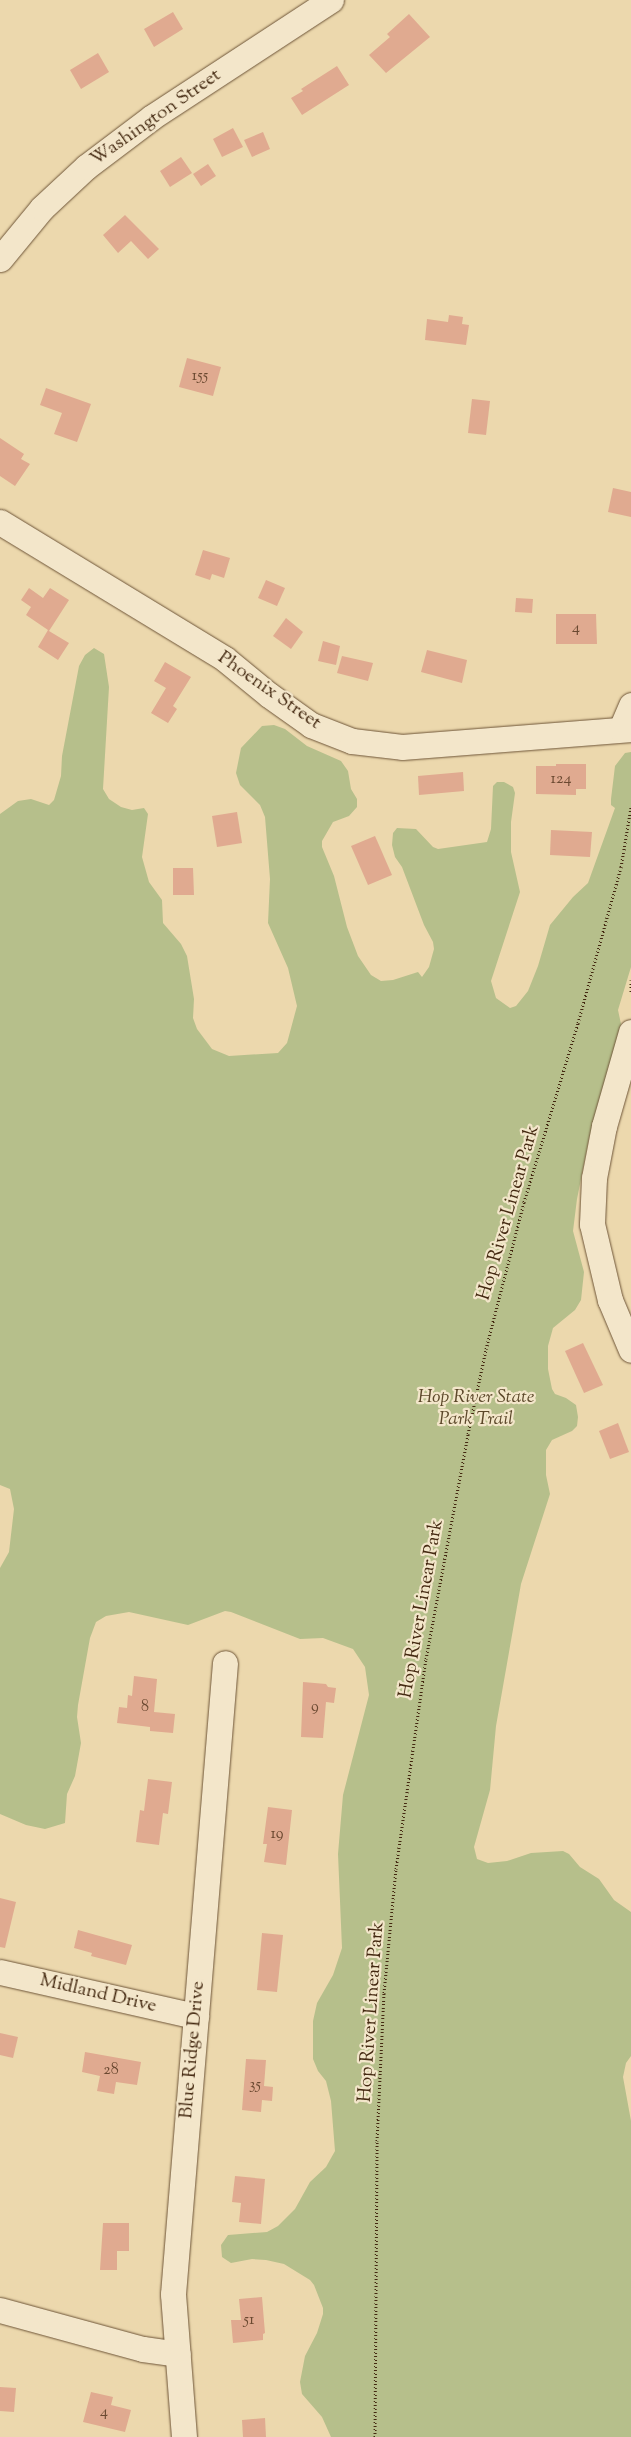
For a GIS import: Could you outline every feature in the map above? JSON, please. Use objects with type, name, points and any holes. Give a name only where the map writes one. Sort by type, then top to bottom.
[{"type":"street","name":"Washington Street","points":[[0,259],[42,208],[86,167],[152,117],[331,0]]},
{"type":"street","name":"Phoenix Street","points":[[0,522],[225,659],[269,695],[311,725],[352,741],[402,747],[626,729]]},
{"type":"street","points":[[626,729],[631,705]]},
{"type":"street","points":[[631,1032],[604,1126],[594,1178],[592,1224],[610,1300],[631,1350]]},
{"type":"street","name":"Blue Ridge Drive","points":[[184,2437],[173,2294],[225,1663]]},
{"type":"street","name":"Midland Drive","points":[[0,1972],[196,2016]]},
{"type":"street","points":[[0,2310],[143,2350],[178,2354]]},
{"type":"path","name":"Hop River Linear Park","points":[[375,2437],[377,2141],[384,1993],[396,1869],[426,1659],[468,1434],[486,1349],[524,1202],[578,1023],[621,867],[631,807]]},
{"type":"path","points":[[631,980],[629,990],[631,993]]},
{"type":"green space","name":"Hop River State Park Trail","points":[[94,648],[104,654],[109,687],[103,789],[109,799],[121,807],[132,810],[144,808],[148,814],[142,857],[149,882],[162,900],[163,923],[181,944],[187,956],[194,999],[193,1018],[197,1029],[212,1049],[229,1056],[278,1053],[287,1043],[297,1006],[288,968],[268,923],[270,879],[265,817],[260,805],[240,785],[236,773],[241,748],[262,726],[274,725],[285,729],[307,746],[341,761],[348,771],[351,789],[357,799],[357,807],[349,816],[333,822],[322,841],[322,847],[334,876],[347,927],[358,956],[371,975],[381,981],[393,980],[418,972],[422,977],[429,967],[434,949],[433,942],[424,925],[402,867],[395,857],[392,845],[393,833],[397,828],[416,829],[433,847],[438,849],[487,842],[491,829],[493,786],[497,782],[504,782],[513,787],[515,793],[511,822],[511,852],[520,892],[491,981],[496,998],[510,1008],[516,1006],[528,991],[538,966],[550,925],[573,897],[588,883],[615,808],[611,805],[611,799],[615,766],[625,753],[631,752],[631,967],[618,1010],[621,1024],[589,1139],[577,1199],[573,1231],[584,1272],[581,1300],[575,1310],[553,1328],[548,1346],[548,1369],[552,1389],[555,1394],[566,1398],[576,1405],[577,1426],[572,1431],[552,1440],[546,1450],[546,1475],[550,1494],[521,1584],[496,1726],[490,1790],[474,1847],[477,1859],[488,1863],[507,1861],[531,1853],[563,1851],[569,1854],[580,1867],[599,1879],[614,1900],[631,1912],[631,2056],[626,2063],[623,2077],[631,2121],[631,2437],[331,2437],[322,2417],[302,2394],[300,2382],[305,2356],[317,2333],[323,2314],[323,2308],[314,2285],[310,2280],[284,2264],[252,2259],[231,2263],[222,2257],[221,2245],[228,2235],[267,2232],[278,2226],[295,2209],[310,2182],[326,2167],[335,2151],[331,2101],[326,2081],[318,2071],[313,2059],[313,2021],[317,2003],[333,1975],[342,1948],[338,1854],[343,1795],[369,1695],[365,1667],[353,1649],[323,1638],[300,1639],[225,1611],[188,1625],[129,1612],[106,1616],[96,1622],[90,1638],[78,1705],[77,1717],[81,1743],[75,1776],[67,1794],[65,1823],[45,1829],[26,1825],[0,1814],[0,1568],[9,1552],[14,1509],[10,1489],[0,1485],[0,814],[18,801],[31,799],[49,805],[54,800],[61,776],[62,756],[79,666],[85,655]]},
{"type":"building","points":[[173,12],[183,29],[154,47],[144,29]]},
{"type":"building","points":[[409,14],[430,37],[386,73],[369,55],[390,37],[387,34]]},
{"type":"building","points":[[98,53],[109,72],[81,89],[70,70]]},
{"type":"building","points":[[337,66],[349,85],[302,115],[291,98],[303,91],[301,89]]},
{"type":"building","points":[[233,128],[243,147],[222,157],[213,139]]},
{"type":"building","points":[[263,132],[270,149],[252,157],[244,140]]},
{"type":"building","points":[[181,157],[192,173],[170,187],[160,171]]},
{"type":"building","points":[[208,164],[216,176],[201,186],[193,174]]},
{"type":"building","points":[[125,215],[159,249],[148,259],[131,241],[118,253],[103,235]]},
{"type":"building","points":[[449,315],[463,317],[462,324],[469,325],[466,345],[425,340],[427,319],[448,322]]},
{"type":"building","points":[[187,358],[221,367],[213,396],[179,387]]},
{"type":"building","points":[[46,388],[91,404],[77,442],[54,434],[62,413],[40,405]]},
{"type":"building","points":[[472,399],[490,401],[486,435],[468,433]]},
{"type":"building","points":[[0,438],[24,454],[21,459],[30,464],[15,486],[0,476]]},
{"type":"building","points":[[613,488],[631,492],[631,517],[608,512]]},
{"type":"building","points":[[203,550],[230,558],[224,578],[212,574],[210,580],[195,575]]},
{"type":"building","points":[[266,580],[285,588],[277,606],[258,598]]},
{"type":"building","points":[[29,588],[43,598],[50,588],[69,600],[49,631],[69,643],[58,660],[38,647],[48,630],[26,615],[31,607],[21,600]]},
{"type":"building","points":[[516,598],[533,599],[532,613],[515,612]]},
{"type":"building","points":[[556,614],[596,614],[597,644],[556,644]]},
{"type":"building","points":[[286,618],[303,632],[291,649],[273,636]]},
{"type":"building","points":[[323,641],[340,646],[336,665],[318,661]]},
{"type":"building","points":[[427,650],[467,660],[462,683],[421,672]]},
{"type":"building","points":[[342,656],[373,663],[368,681],[337,673]]},
{"type":"building","points":[[165,662],[191,677],[173,706],[177,709],[168,723],[151,713],[166,688],[154,681]]},
{"type":"building","points":[[556,764],[586,764],[586,789],[576,789],[576,795],[536,794],[536,766],[556,766]]},
{"type":"building","points":[[463,772],[464,791],[419,795],[418,776]]},
{"type":"building","points":[[237,812],[242,843],[217,847],[212,816]]},
{"type":"building","points":[[551,830],[592,832],[590,857],[550,855]]},
{"type":"building","points":[[375,836],[392,875],[368,885],[351,846]]},
{"type":"building","points":[[173,868],[193,868],[194,895],[173,895]]},
{"type":"building","points":[[583,1343],[603,1385],[584,1393],[565,1351]]},
{"type":"building","points":[[618,1423],[629,1452],[610,1459],[599,1431]]},
{"type":"building","points":[[134,1676],[157,1679],[154,1712],[175,1714],[173,1733],[150,1731],[150,1727],[117,1723],[119,1707],[127,1708],[128,1695],[132,1696]]},
{"type":"building","points":[[303,1682],[326,1684],[328,1687],[336,1688],[334,1703],[326,1702],[323,1738],[301,1737]]},
{"type":"building","points":[[148,1779],[172,1782],[168,1814],[163,1813],[159,1845],[136,1842],[140,1810],[144,1811]]},
{"type":"building","points":[[268,1807],[292,1810],[286,1865],[264,1862],[267,1844],[263,1844]]},
{"type":"building","points":[[0,1898],[16,1902],[5,1948],[0,1947]]},
{"type":"building","points":[[78,1930],[132,1945],[126,1965],[91,1956],[92,1953],[74,1948]]},
{"type":"building","points":[[262,1933],[283,1935],[277,1992],[257,1990]]},
{"type":"building","points":[[0,2033],[18,2037],[13,2058],[0,2055]]},
{"type":"building","points":[[85,2052],[141,2062],[137,2085],[116,2082],[114,2094],[97,2091],[100,2076],[82,2072]]},
{"type":"building","points":[[246,2059],[266,2060],[264,2086],[273,2087],[272,2101],[262,2100],[261,2112],[242,2110]]},
{"type":"building","points":[[235,2176],[265,2179],[261,2224],[239,2222],[241,2203],[232,2202]]},
{"type":"building","points":[[103,2223],[129,2223],[129,2251],[117,2251],[117,2270],[100,2270]]},
{"type":"building","points":[[262,2297],[265,2333],[263,2334],[263,2340],[233,2343],[231,2320],[241,2320],[239,2299]]},
{"type":"building","points":[[0,2387],[16,2388],[14,2412],[0,2411]]},
{"type":"building","points":[[91,2392],[113,2397],[111,2405],[131,2410],[125,2432],[83,2422]]},
{"type":"building","points":[[265,2418],[266,2437],[243,2437],[242,2420]]}]
